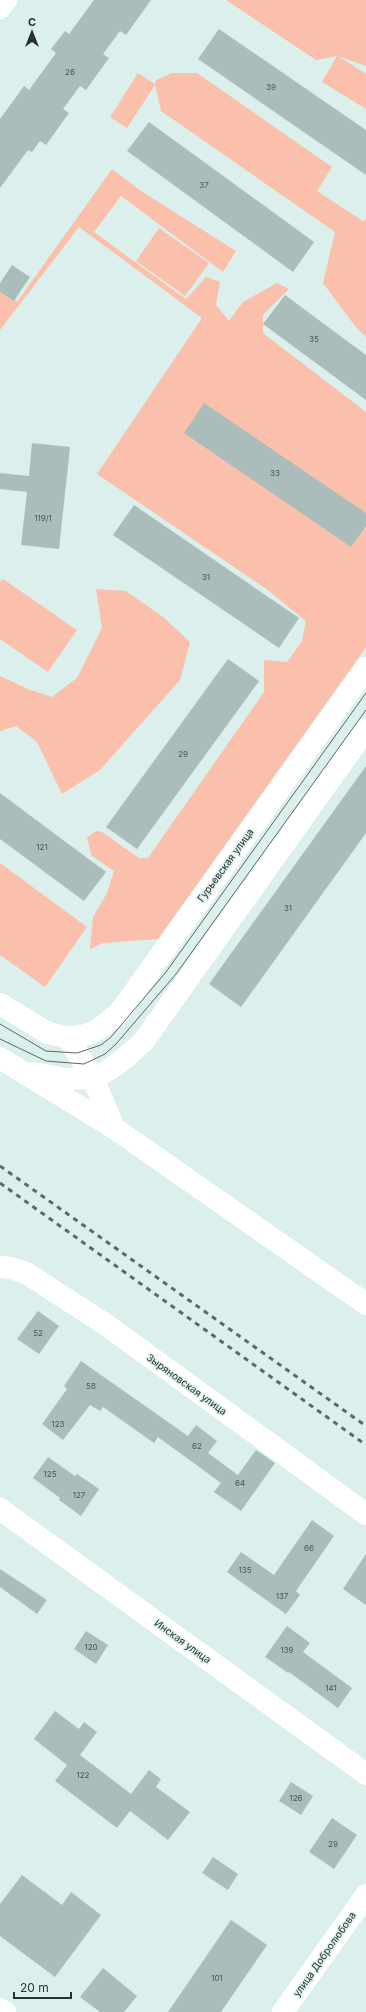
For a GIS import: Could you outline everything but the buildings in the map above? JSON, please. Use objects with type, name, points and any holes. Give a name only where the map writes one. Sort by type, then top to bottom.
[{"type":"main road","points":[[0,8],[6,0]]},
{"type":"main road","name":"Гурьевская улица","points":[[68,1037],[82,1038],[94,1032],[120,1012],[366,668]]},
{"type":"main road","points":[[6,1063],[36,1074],[65,1079],[93,1078],[118,1065],[143,1042],[366,729]]},
{"type":"main road","points":[[0,1004],[48,1032],[68,1037],[93,1078],[114,1128]]},
{"type":"main road","points":[[6,1063],[114,1128],[366,1304]]},
{"type":"main road","name":"Зыряновская улица","points":[[0,1268],[11,1268],[26,1273],[105,1324],[366,1514]]},
{"type":"main road","name":"Инская улица","points":[[0,1509],[366,1774]]},
{"type":"main road","name":"улица Добролюбова","points":[[283,2012],[366,1895]]},
{"type":"main road","points":[[0,2009],[5,2012]]},
{"type":"shaded area","points":[[226,0],[366,0],[366,66],[338,56],[366,74],[366,109],[322,82],[337,56],[316,60]]},
{"type":"shaded area","points":[[138,73],[155,84],[156,80],[172,73],[197,73],[332,167],[317,191],[363,221],[366,219],[366,337],[355,326],[323,283],[335,232],[161,111],[155,85],[127,128],[110,117]]},
{"type":"shaded area","points":[[112,169],[141,191],[236,251],[223,272],[121,196],[94,232],[186,299],[206,277],[220,282],[216,305],[229,321],[243,302],[277,283],[289,289],[263,315],[263,333],[366,412],[366,647],[158,939],[103,943],[90,949],[93,917],[107,893],[114,871],[91,855],[87,837],[96,831],[102,832],[139,858],[148,858],[264,692],[264,660],[287,662],[302,641],[306,621],[265,588],[97,474],[202,318],[79,227],[0,330],[0,291],[17,302]]},
{"type":"shaded area","points":[[159,228],[209,263],[185,296],[136,261]]},
{"type":"shaded area","points":[[3,579],[77,630],[48,672],[0,639],[0,582]]},
{"type":"shaded area","points":[[96,589],[126,591],[163,617],[190,642],[180,680],[100,770],[62,794],[37,742],[16,726],[0,731],[0,676],[28,689],[52,697],[77,678],[102,628]]},
{"type":"shaded area","points":[[0,863],[87,927],[45,987],[0,955]]},
{"type":"tram line","points":[[0,1024],[46,1051],[77,1053],[101,1045],[111,1037],[166,972],[366,693]]},
{"type":"tram line","points":[[0,1039],[46,1061],[84,1064],[105,1054],[116,1044],[176,974],[366,710]]},
{"type":"railway","points":[[0,1166],[366,1426]]},
{"type":"railway","points":[[0,1183],[366,1445]]}]
